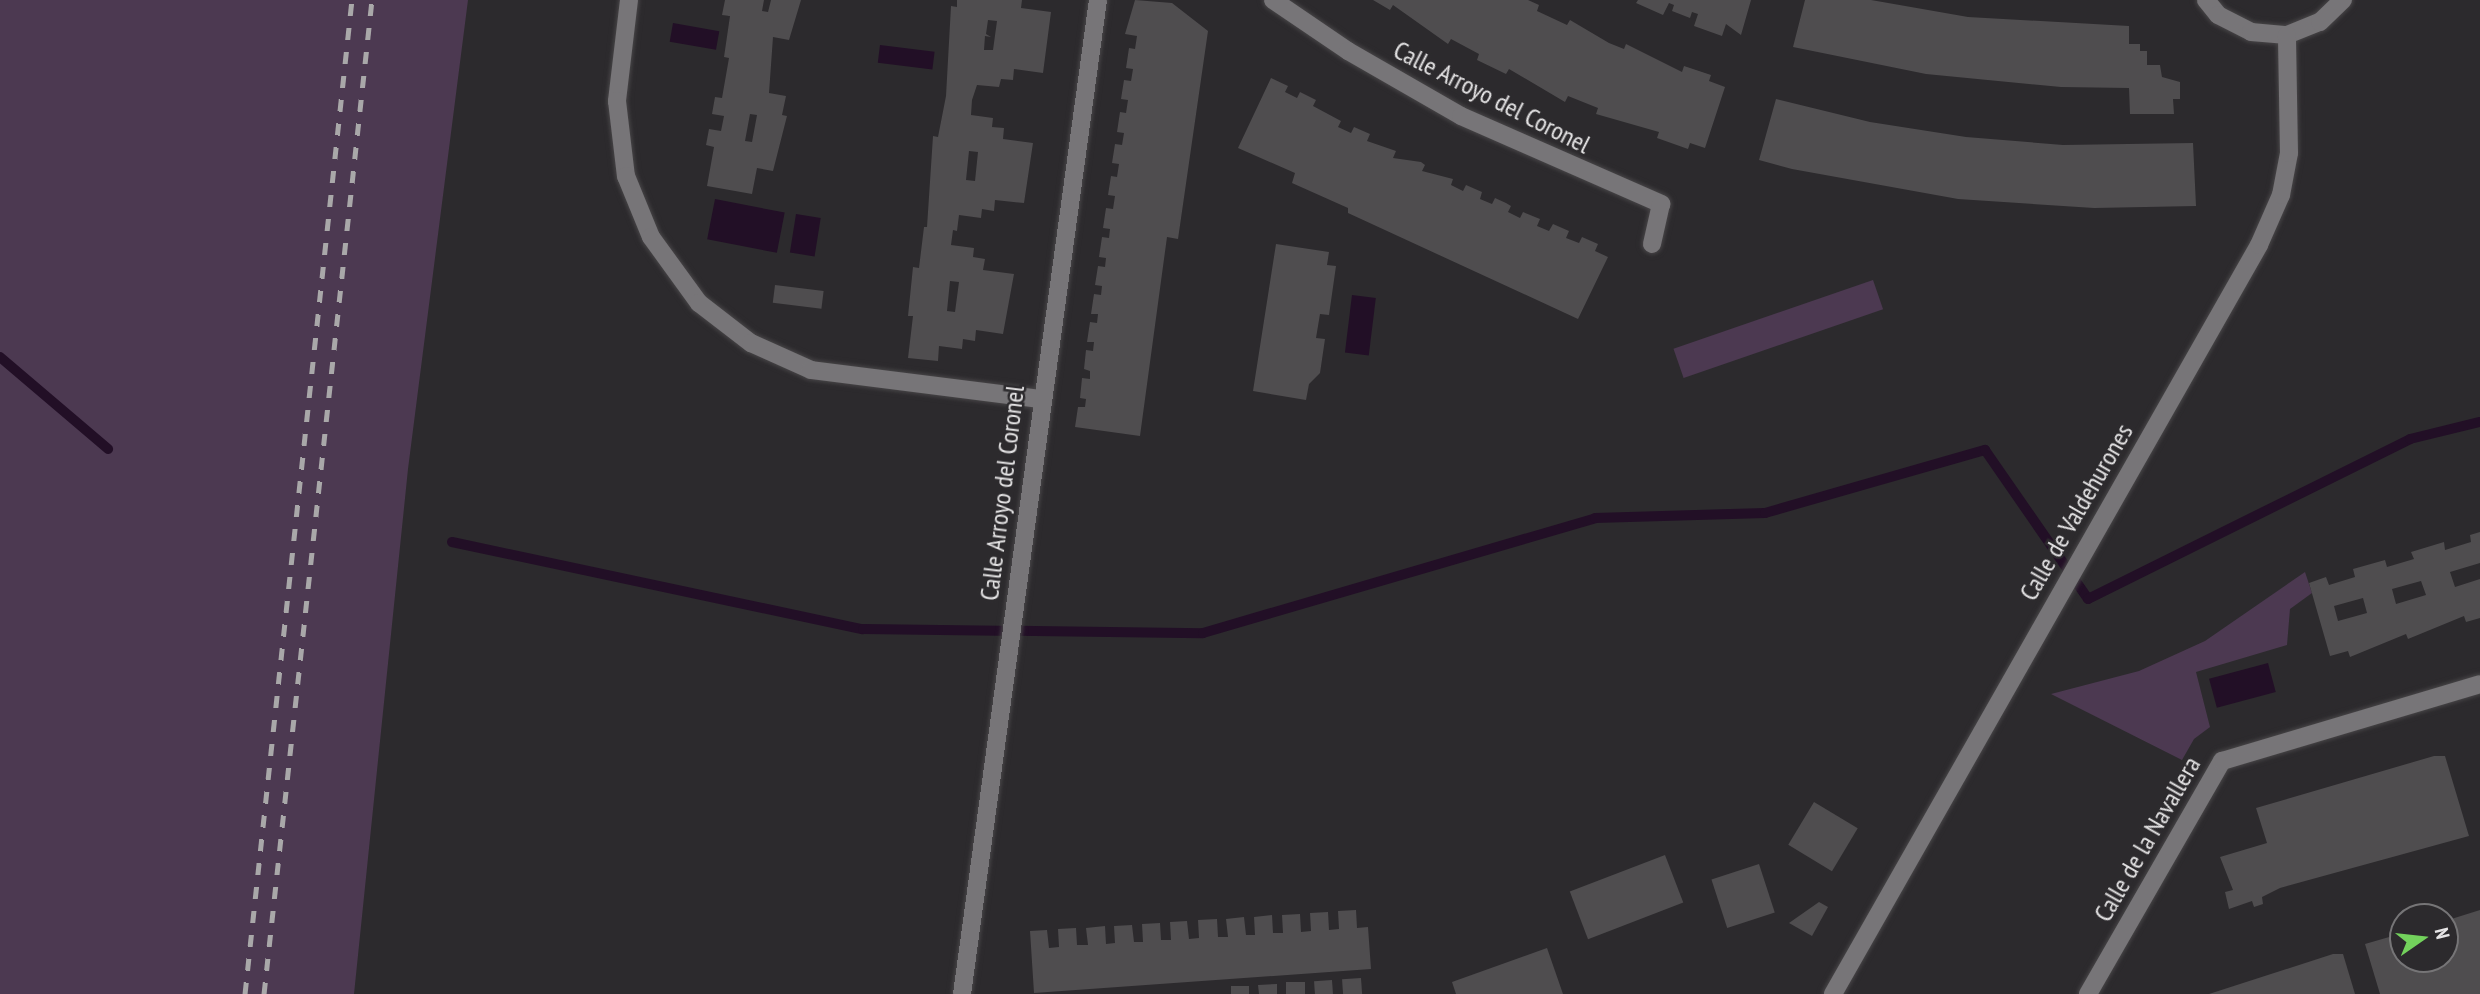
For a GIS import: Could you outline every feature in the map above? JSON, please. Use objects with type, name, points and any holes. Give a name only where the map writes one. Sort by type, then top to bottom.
[{"type":"street","points":[[629,0],[617,101],[626,176],[651,237],[699,303],[751,343],[811,370],[1041,399]]},
{"type":"street","name":"Calle Arroyo del Coronel","points":[[962,994],[1041,399],[1098,0]]},
{"type":"street","name":"Calle Arroyo del Coronel","points":[[1273,0],[1348,51],[1461,116],[1661,204],[1651,244]]},
{"type":"street","points":[[2207,0],[2218,15],[2251,32],[2287,35],[2320,22],[2343,0]]},
{"type":"street","name":"Calle de Valdehurones","points":[[1833,994],[2259,244],[2281,195],[2289,153],[2287,35]]},
{"type":"street","name":"Calle de la Navallera","points":[[2088,994],[2222,761],[2480,684]]},
{"type":"shaded area","points":[[0,0],[468,0],[408,469],[354,994],[0,994]]},
{"type":"shaded area","points":[[673,23],[719,31],[716,50],[670,42]]},
{"type":"shaded area","points":[[880,45],[935,52],[932,70],[878,63]]},
{"type":"shaded area","points":[[715,199],[785,213],[777,253],[707,239]]},
{"type":"shaded area","points":[[796,214],[821,218],[815,256],[790,253]]},
{"type":"shaded area","points":[[1873,280],[1883,309],[1684,378],[1673,349]]},
{"type":"shaded area","points":[[1352,295],[1376,298],[1369,355],[1345,353]]},
{"type":"shaded area","points":[[2305,572],[2312,593],[2290,609],[2287,645],[2196,672],[2210,727],[2194,739],[2182,760],[2051,694],[2139,671],[2205,641]]},
{"type":"shaded area","points":[[2268,663],[2276,692],[2217,708],[2209,679]]},
{"type":"building","points":[[725,0],[764,0],[762,11],[768,12],[771,0],[801,0],[789,40],[773,37],[769,93],[786,96],[782,115],[787,116],[773,171],[757,168],[752,194],[707,186],[714,147],[706,145],[709,129],[721,131],[724,116],[712,114],[715,97],[722,98],[729,58],[724,57],[730,16],[722,15]],"holes":[[[750,114],[757,115],[752,142],[745,141]]]},
{"type":"building","points":[[957,0],[1022,0],[1021,8],[1051,12],[1043,73],[1014,69],[1013,80],[1001,79],[999,87],[977,85],[972,100],[971,115],[993,118],[992,127],[1004,128],[1003,139],[1033,143],[1024,203],[995,200],[994,211],[982,209],[981,218],[959,215],[957,231],[953,230],[951,245],[974,248],[973,257],[985,259],[983,270],[1014,274],[1003,334],[976,330],[975,341],[963,339],[962,349],[939,346],[938,361],[908,358],[913,316],[908,316],[913,267],[919,268],[924,227],[927,227],[933,136],[938,137],[946,96],[951,6],[957,7]],"holes":[[[988,20],[997,21],[993,50],[984,50],[985,36],[991,37],[986,34]],[[969,151],[978,152],[975,181],[966,180]],[[950,281],[959,282],[955,312],[947,311]]]},
{"type":"building","points":[[1135,0],[1172,3],[1208,31],[1178,239],[1167,237],[1140,436],[1075,427],[1078,407],[1085,407],[1086,399],[1080,398],[1082,378],[1090,379],[1090,371],[1084,369],[1086,350],[1093,351],[1094,342],[1087,342],[1090,322],[1097,323],[1098,314],[1091,314],[1094,294],[1101,295],[1102,286],[1095,285],[1098,266],[1105,267],[1106,258],[1099,257],[1102,237],[1109,238],[1110,229],[1103,228],[1106,208],[1113,209],[1115,196],[1108,195],[1111,176],[1117,177],[1119,164],[1112,163],[1115,144],[1122,145],[1124,133],[1117,132],[1120,112],[1126,113],[1128,100],[1121,99],[1124,80],[1131,81],[1133,69],[1126,68],[1129,48],[1135,49],[1137,36],[1125,34]]},
{"type":"building","points":[[1373,0],[1528,0],[1539,5],[1537,11],[1567,25],[1570,20],[1609,43],[1624,49],[1626,44],[1682,72],[1684,66],[1711,75],[1709,81],[1725,87],[1705,148],[1690,143],[1688,149],[1657,138],[1659,132],[1596,114],[1598,108],[1568,96],[1565,102],[1509,69],[1506,74],[1477,60],[1479,54],[1451,39],[1448,44],[1393,5],[1390,10]]},
{"type":"building","points":[[1638,0],[1751,0],[1741,35],[1726,24],[1722,36],[1694,26],[1698,14],[1692,12],[1690,18],[1672,11],[1674,5],[1669,3],[1663,15],[1636,3]]},
{"type":"building","points":[[1805,0],[1871,0],[1968,17],[2129,26],[2129,44],[2140,44],[2140,51],[2147,51],[2147,65],[2160,65],[2162,77],[2180,82],[2180,99],[2173,99],[2174,114],[2130,114],[2129,88],[2061,87],[1926,74],[1793,47]]},
{"type":"building","points":[[1271,78],[1288,86],[1285,92],[1297,98],[1300,92],[1316,100],[1313,106],[1341,121],[1338,127],[1351,133],[1354,127],[1370,134],[1367,141],[1396,151],[1393,158],[1421,162],[1425,165],[1422,171],[1453,179],[1451,185],[1463,191],[1466,185],[1482,192],[1480,199],[1492,204],[1495,198],[1511,206],[1508,212],[1520,218],[1523,212],[1540,219],[1537,226],[1549,231],[1553,224],[1569,231],[1566,238],[1579,243],[1582,237],[1598,244],[1595,251],[1608,257],[1578,319],[1348,213],[1348,208],[1292,183],[1295,173],[1238,148]]},
{"type":"building","points":[[1776,99],[1870,122],[1966,137],[2063,145],[2193,143],[2196,206],[2094,208],[1958,199],[1792,169],[1759,160]]},
{"type":"building","points":[[1276,244],[1329,252],[1327,265],[1336,266],[1329,315],[1320,314],[1316,338],[1325,339],[1320,373],[1309,384],[1306,400],[1253,391]]},
{"type":"building","points":[[775,285],[824,291],[821,309],[773,303]]},
{"type":"building","points":[[2480,532],[2480,563],[2450,572],[2455,587],[2480,579],[2480,618],[2466,622],[2464,616],[2408,639],[2406,634],[2350,657],[2348,651],[2330,656],[2309,583],[2326,577],[2329,585],[2355,577],[2353,569],[2385,560],[2387,567],[2414,559],[2411,552],[2444,542],[2445,550],[2471,542],[2470,535]],"holes":[[[2421,581],[2426,595],[2396,604],[2392,589]],[[2363,598],[2367,613],[2338,621],[2334,606]]]},
{"type":"building","points":[[2434,756],[2445,756],[2469,836],[2280,888],[2262,897],[2263,904],[2254,907],[2252,901],[2229,909],[2225,892],[2233,890],[2220,857],[2267,843],[2256,808]]},
{"type":"building","points":[[1814,802],[1858,828],[1832,871],[1788,845]]},
{"type":"building","points":[[1665,855],[1683,903],[1588,939],[1570,892]]},
{"type":"building","points":[[1759,864],[1775,913],[1727,928],[1711,879]]},
{"type":"building","points":[[1819,902],[1828,907],[1812,936],[1789,923]]},
{"type":"building","points":[[1356,910],[1357,928],[1368,927],[1371,969],[1034,993],[1030,931],[1047,930],[1049,948],[1059,947],[1058,929],[1076,928],[1077,945],[1088,945],[1086,928],[1105,926],[1106,944],[1115,943],[1114,926],[1132,925],[1134,942],[1143,942],[1142,924],[1160,923],[1161,940],[1171,940],[1170,922],[1187,921],[1189,939],[1199,938],[1198,920],[1217,919],[1218,937],[1228,937],[1226,919],[1244,917],[1246,935],[1255,935],[1254,917],[1272,915],[1273,933],[1283,933],[1282,915],[1300,914],[1301,932],[1311,931],[1310,913],[1328,912],[1329,930],[1339,929],[1338,911]]},
{"type":"building","points":[[2480,910],[2480,994],[2380,994],[2365,944],[2389,937],[2389,973],[2459,973],[2459,917]]},
{"type":"building","points":[[1547,948],[1563,994],[1456,994],[1452,982]]},
{"type":"building","points":[[2333,954],[2343,954],[2355,994],[2209,994]]},
{"type":"building","points":[[1361,978],[1362,994],[1343,994],[1342,979]]},
{"type":"building","points":[[1332,980],[1333,994],[1315,994],[1314,981]]},
{"type":"building","points":[[1286,982],[1305,982],[1305,994],[1286,994]]},
{"type":"building","points":[[1277,984],[1277,994],[1259,994],[1258,985]]},
{"type":"building","points":[[1231,986],[1249,986],[1249,994],[1231,994]]},
{"type":"waterway","points":[[0,357],[108,449]]},
{"type":"waterway","points":[[452,542],[863,629],[1203,633],[1595,518],[1765,513],[1985,450],[2088,599],[2410,439],[2480,422]]},
{"type":"railway","points":[[245,994],[352,0]]},
{"type":"railway","points":[[264,994],[372,0]]}]
